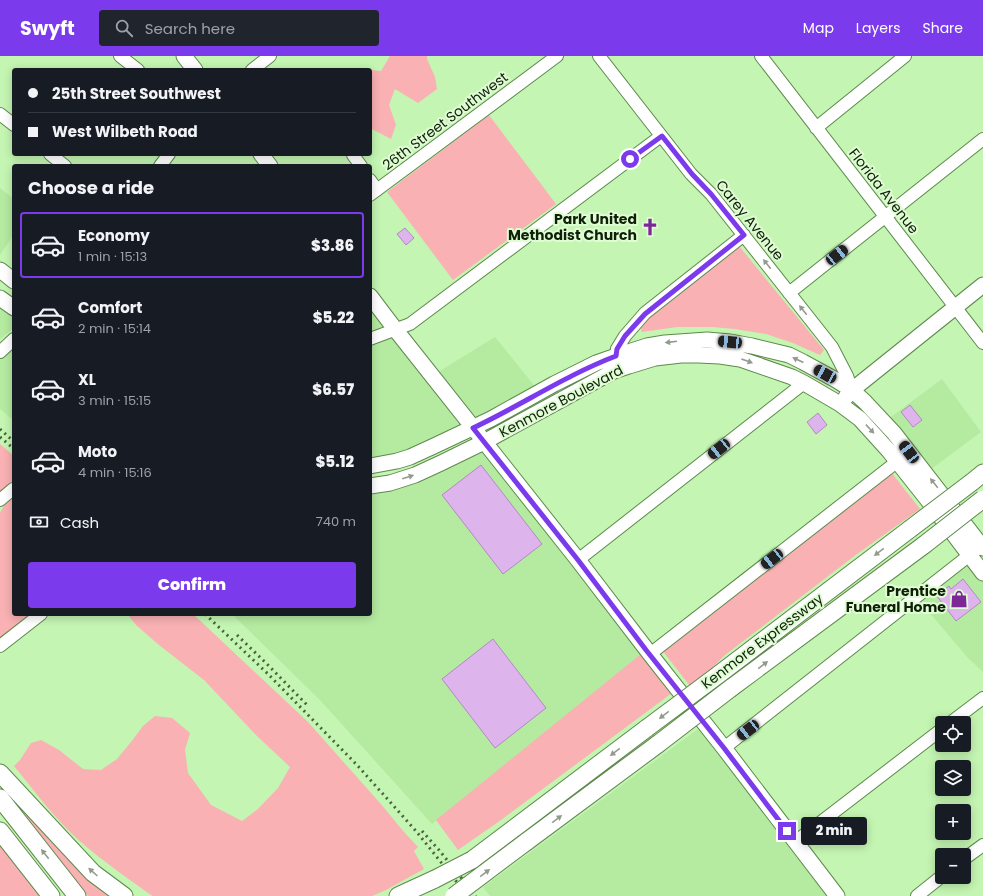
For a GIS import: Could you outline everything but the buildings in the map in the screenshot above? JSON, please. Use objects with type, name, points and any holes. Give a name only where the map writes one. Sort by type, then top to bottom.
[{"type":"highway","name":"Kenmore Expressway","points":[[437,882],[472,860],[515,828],[978,477]]},
{"type":"highway","name":"Kenmore Expressway","points":[[454,896],[983,500]]},
{"type":"highway","points":[[0,773],[93,873],[124,896]]},
{"type":"highway","points":[[0,798],[77,896]]},
{"type":"highway","points":[[0,831],[51,896]]},
{"type":"highway","points":[[398,896],[437,882]]},
{"type":"highway","points":[[427,896],[437,882]]},
{"type":"main road","points":[[184,56],[193,68]]},
{"type":"main road","points":[[0,270],[12,279]]},
{"type":"main road","points":[[840,404],[852,390],[983,285]]},
{"type":"main road","points":[[0,298],[12,307]]},
{"type":"main road","points":[[372,299],[578,560],[837,896]]},
{"type":"main road","name":"Kenmore Boulevard","points":[[372,486],[390,483],[415,475],[441,464],[484,442],[551,404],[614,372],[619,362],[647,346],[707,340],[730,342],[789,355],[852,390],[894,433],[903,457],[927,499],[983,573]]},
{"type":"main road","name":"Kenmore Boulevard","points":[[372,466],[410,457],[491,420],[596,363],[681,355],[740,358],[792,377],[804,383],[840,404],[860,419],[881,441],[903,457],[982,547]]},
{"type":"street","points":[[120,56],[135,68]]},
{"type":"street","points":[[255,68],[270,56]]},
{"type":"street","name":"26th Street Southwest","points":[[374,193],[557,56]]},
{"type":"street","name":"Carey Avenue","points":[[599,56],[692,174],[711,194],[744,235],[832,347],[847,376],[852,390]]},
{"type":"street","name":"Florida Avenue","points":[[761,56],[983,343]]},
{"type":"street","points":[[816,128],[905,56]]},
{"type":"street","points":[[0,114],[12,123]]},
{"type":"street","points":[[372,338],[410,324],[662,136]]},
{"type":"street","points":[[790,293],[983,139]]},
{"type":"street","points":[[52,156],[62,164]]},
{"type":"street","points":[[619,362],[617,349],[625,336],[645,314],[744,235]]},
{"type":"street","points":[[0,352],[12,341]]},
{"type":"street","points":[[578,560],[804,383]]},
{"type":"street","points":[[650,654],[903,457]]},
{"type":"street","points":[[0,500],[12,491]]},
{"type":"street","points":[[724,748],[969,555],[982,547]]},
{"type":"street","points":[[0,646],[38,616]]},
{"type":"street","points":[[959,716],[983,698]]},
{"type":"street","points":[[795,842],[935,734]]},
{"type":"street","points":[[971,854],[983,845]]},
{"type":"street","points":[[917,896],[935,882]]},
{"type":"shaded area","points":[[390,56],[427,56],[435,77],[437,89],[418,103],[395,89],[389,105],[396,125],[391,139],[372,129],[372,70],[381,71]]},
{"type":"shaded area","points":[[489,115],[556,204],[453,280],[387,192]]},
{"type":"shaded area","points":[[0,188],[12,197],[12,237],[0,255]]},
{"type":"shaded area","points":[[739,246],[824,350],[820,355],[793,343],[766,334],[735,329],[712,327],[677,327],[642,332],[640,325]]},
{"type":"shaded area","points":[[372,299],[473,427],[372,465]]},
{"type":"shaded area","points":[[0,303],[12,312],[12,330],[0,339]]},
{"type":"shaded area","points":[[495,337],[537,389],[474,423],[435,374]]},
{"type":"shaded area","points":[[12,340],[12,419],[0,409],[0,350]]},
{"type":"shaded area","points":[[942,379],[981,432],[926,473],[884,422]]},
{"type":"shaded area","points":[[484,442],[647,650],[432,824],[320,700],[234,616],[372,616],[372,485]]},
{"type":"shaded area","points":[[0,444],[12,454],[12,616],[43,616],[0,641],[0,513],[5,496],[0,498]]},
{"type":"shaded area","points":[[891,472],[920,509],[857,554],[725,655],[699,681],[690,686],[662,650]]},
{"type":"shaded area","points":[[969,559],[983,578],[983,672],[968,658],[918,599]]},
{"type":"shaded area","points":[[129,616],[195,616],[308,722],[418,847],[414,851],[424,869],[372,896],[153,896],[89,849],[55,816],[14,766],[20,760],[31,743],[41,740],[59,750],[83,769],[101,770],[117,759],[143,726],[155,716],[172,718],[190,733],[185,750],[188,773],[211,805],[242,821],[258,809],[278,788],[290,767],[256,735],[204,680],[137,626]]},
{"type":"shaded area","points":[[641,654],[672,693],[501,820],[458,850],[436,820]]},
{"type":"shaded area","points":[[705,724],[837,896],[490,896],[483,887]]},
{"type":"shaded area","points":[[17,800],[115,896],[88,896],[13,801]]},
{"type":"shaded area","points":[[0,842],[42,896],[0,896]]},
{"type":"railway","points":[[0,429],[11,439]]},
{"type":"railway","points":[[0,437],[12,447]]},
{"type":"railway","points":[[207,616],[268,674],[357,765],[416,831],[468,896]]},
{"type":"railway","points":[[237,635],[309,707]]},
{"type":"railway","points":[[422,831],[476,896]]},
{"type":"place","name":"Park United Methodist Church","points":[[650,227]]},
{"type":"place","name":"Prentice Funeral Home","points":[[959,599]]},
{"type":"route","points":[[630,159],[662,136],[744,235],[645,314],[625,336],[617,349],[616,356],[596,363],[554,384],[491,420],[473,428],[578,560],[787,831]]}]
